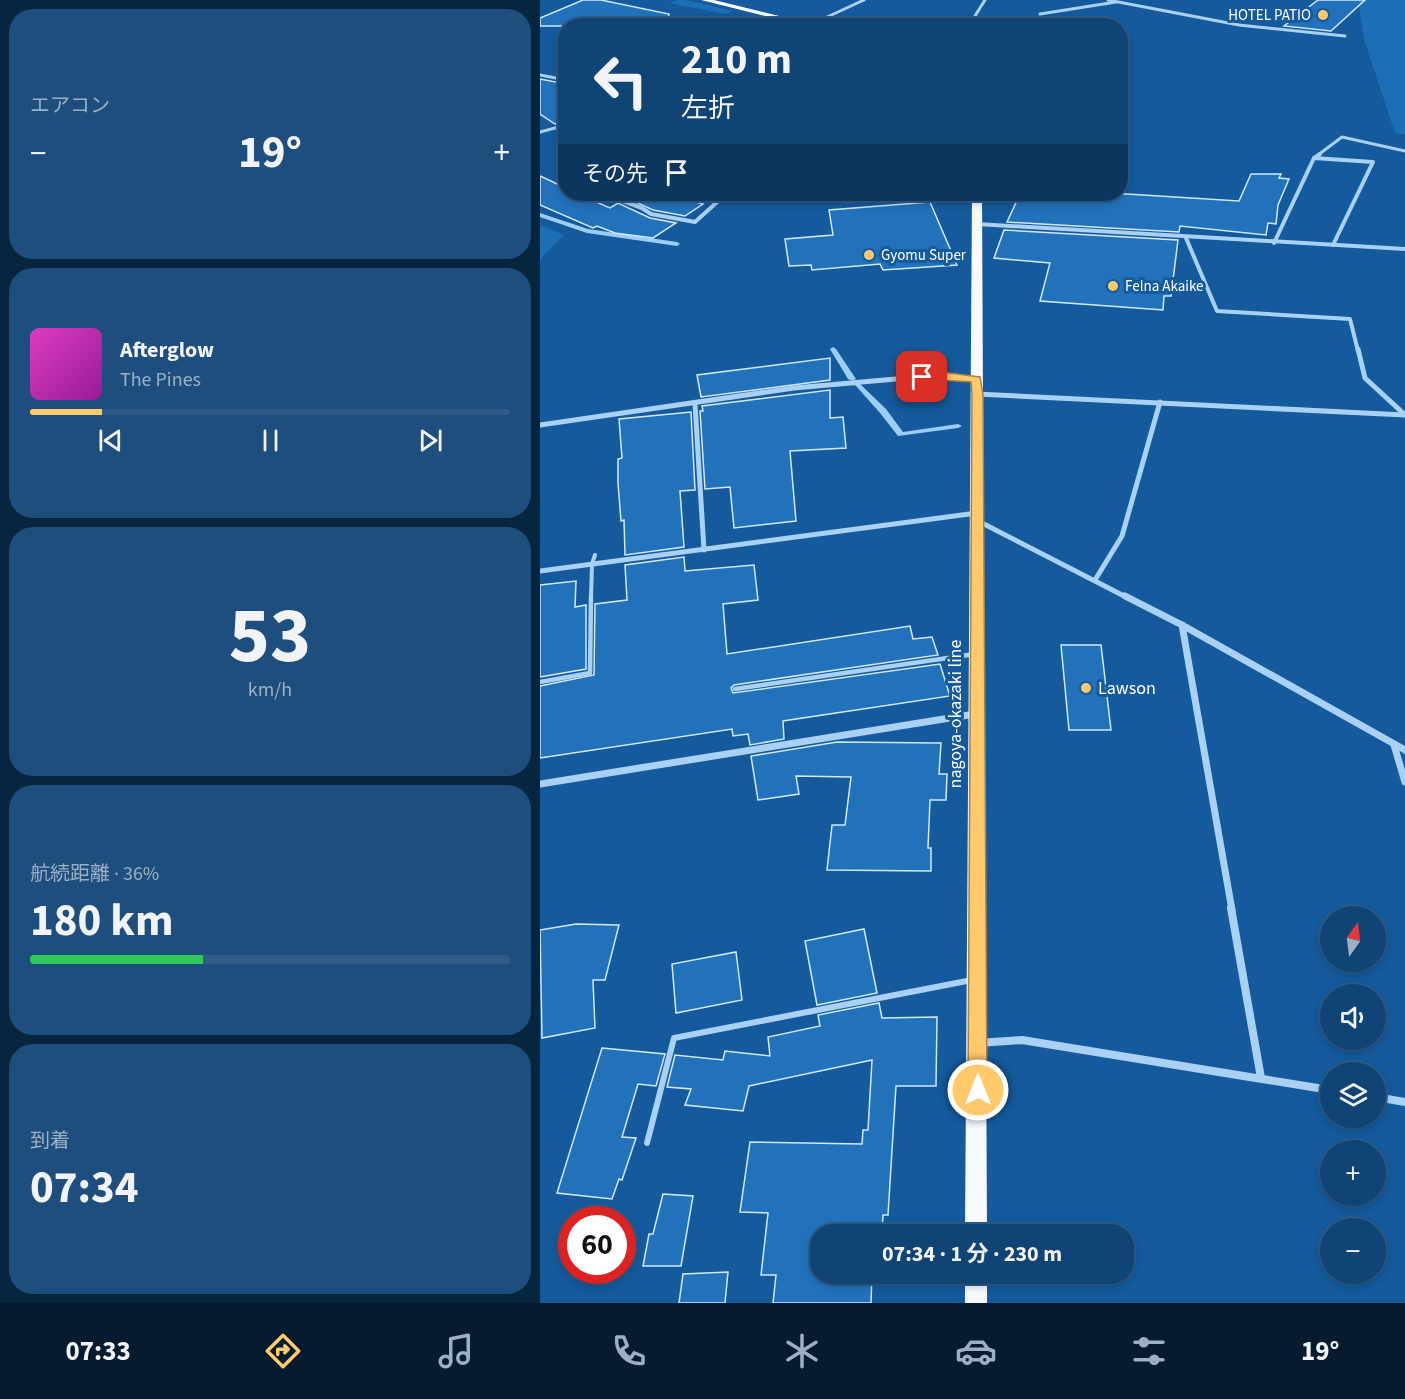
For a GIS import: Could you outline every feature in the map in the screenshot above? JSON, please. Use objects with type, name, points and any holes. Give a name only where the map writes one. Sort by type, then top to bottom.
[{"type":"main road","points":[[705,0],[783,18]]},
{"type":"main road","name":"nagoya-okazaki line","points":[[976,1224],[977,201]]},
{"type":"main road","points":[[976,1284],[976,1303]]},
{"type":"street","points":[[828,18],[864,0]]},
{"type":"street","points":[[975,18],[985,0]]},
{"type":"street","points":[[1108,0],[1239,25],[1345,36]]},
{"type":"street","points":[[1040,14],[1117,2]]},
{"type":"street","points":[[540,75],[558,78]]},
{"type":"street","points":[[540,132],[558,127]]},
{"type":"street","points":[[1274,243],[1314,158],[1342,137],[1405,151]]},
{"type":"street","points":[[1314,158],[1373,162],[1333,245]]},
{"type":"street","points":[[624,201],[651,214],[694,222],[718,201]]},
{"type":"street","points":[[977,224],[1405,249]]},
{"type":"street","points":[[1186,238],[1217,311],[1350,319],[1365,378],[1405,415]]},
{"type":"street","points":[[540,425],[794,388],[941,375],[976,387],[1160,402],[1405,415]]},
{"type":"street","points":[[1095,580],[1122,536],[1160,402]]},
{"type":"street","points":[[695,404],[704,550]]},
{"type":"street","points":[[540,571],[978,517],[1182,625],[1405,750]]},
{"type":"street","points":[[1182,625],[1261,1078]]},
{"type":"street","points":[[540,784],[977,714]]},
{"type":"street","points":[[1394,745],[1405,782]]},
{"type":"street","points":[[978,1042],[1022,1040],[1320,1088]]},
{"type":"street","points":[[1386,1099],[1405,1102]]},
{"type":"lane","points":[[540,682],[590,674],[592,564],[595,555]]},
{"type":"lane","points":[[735,689],[977,653]]},
{"type":"lane","points":[[647,1143],[674,1038],[978,978]]},
{"type":"shaded area","points":[[678,0],[733,11],[725,14],[669,3]]},
{"type":"shaded area","points":[[1358,0],[1405,0],[1405,134],[1395,133],[1364,39]]},
{"type":"shaded area","points":[[540,225],[564,235],[540,259]]},
{"type":"building","points":[[583,0],[601,0],[669,14],[669,18],[558,18],[558,26],[540,26],[540,18]]},
{"type":"building","name":"HOTEL PATIO","points":[[1318,0],[1365,0],[1331,31],[1284,26]]},
{"type":"building","points":[[540,79],[558,82],[558,123],[555,124],[540,114]]},
{"type":"building","points":[[1251,174],[1281,174],[1279,178],[1289,179],[1278,205],[1276,224],[1268,223],[1266,235],[1180,226],[1179,232],[1007,222],[1017,201],[1128,201],[1128,194],[1239,201]]},
{"type":"building","points":[[540,176],[558,184],[558,201],[594,201],[610,208],[618,203],[650,218],[676,223],[653,238],[615,233],[597,226],[593,228],[540,205]]},
{"type":"building","points":[[634,201],[692,201],[703,204],[685,216],[653,210]]},
{"type":"building","points":[[930,202],[957,265],[883,270],[880,264],[812,270],[811,265],[789,266],[785,239],[833,235],[829,210]]},
{"type":"building","points":[[1004,230],[1178,240],[1171,296],[1164,296],[1163,310],[1040,301],[1050,263],[994,258]]},
{"type":"building","points":[[830,358],[830,380],[701,397],[697,375]]},
{"type":"building","points":[[830,390],[830,418],[843,417],[846,448],[790,451],[796,521],[734,528],[730,487],[705,489],[700,411],[703,411],[702,406]]},
{"type":"building","points":[[691,412],[695,490],[680,491],[684,547],[625,555],[624,520],[621,521],[618,483],[618,459],[622,458],[619,419]]},
{"type":"building","points":[[684,557],[685,571],[754,565],[758,600],[723,604],[727,654],[910,626],[913,639],[932,637],[938,655],[734,685],[731,688],[733,693],[940,664],[950,696],[783,721],[784,739],[750,745],[748,734],[733,736],[732,729],[540,758],[540,686],[594,675],[595,604],[627,600],[625,565]]},
{"type":"building","points":[[576,581],[575,607],[586,605],[586,669],[540,677],[540,585]]},
{"type":"building","points":[[1061,645],[1101,645],[1111,730],[1069,730]]},
{"type":"building","points":[[837,742],[941,743],[939,774],[947,774],[946,800],[930,800],[928,848],[931,848],[931,871],[827,870],[832,825],[845,825],[851,777],[796,776],[799,794],[758,800],[751,756]]},
{"type":"building","points":[[576,924],[619,925],[605,980],[593,980],[595,1028],[542,1038],[540,930]]},
{"type":"building","points":[[864,929],[877,993],[817,1005],[805,941]]},
{"type":"building","points":[[736,952],[742,1000],[676,1013],[672,964]]},
{"type":"building","points":[[879,1003],[882,1018],[937,1017],[936,1086],[896,1086],[888,1215],[883,1215],[883,1224],[810,1224],[810,1284],[872,1284],[871,1303],[773,1303],[776,1275],[761,1275],[768,1213],[740,1212],[750,1142],[862,1144],[863,1130],[868,1130],[872,1060],[749,1086],[743,1111],[685,1105],[691,1089],[667,1087],[675,1055],[723,1060],[725,1051],[770,1056],[768,1037],[820,1026],[818,1015]]},
{"type":"building","points":[[602,1048],[665,1054],[656,1086],[638,1084],[622,1137],[636,1138],[622,1180],[619,1179],[612,1199],[557,1193]]},
{"type":"building","points":[[663,1194],[693,1196],[681,1266],[643,1266],[649,1234],[653,1234]]},
{"type":"building","points":[[728,1272],[725,1303],[679,1303],[683,1274]]},
{"type":"waterway","points":[[540,215],[587,231],[677,244]]},
{"type":"waterway","points":[[833,349],[852,379]]},
{"type":"waterway","points":[[858,385],[901,434],[958,426]]},
{"type":"place","name":"HOTEL PATIO","points":[[1323,15]]},
{"type":"place","name":"Gyomu Super","points":[[869,255]]},
{"type":"place","name":"Felna Akaike","points":[[1113,286]]},
{"type":"place","name":"Lawson","points":[[1086,688]]},
{"type":"route","points":[[922,377],[941,375],[976,379],[978,1090]]}]
